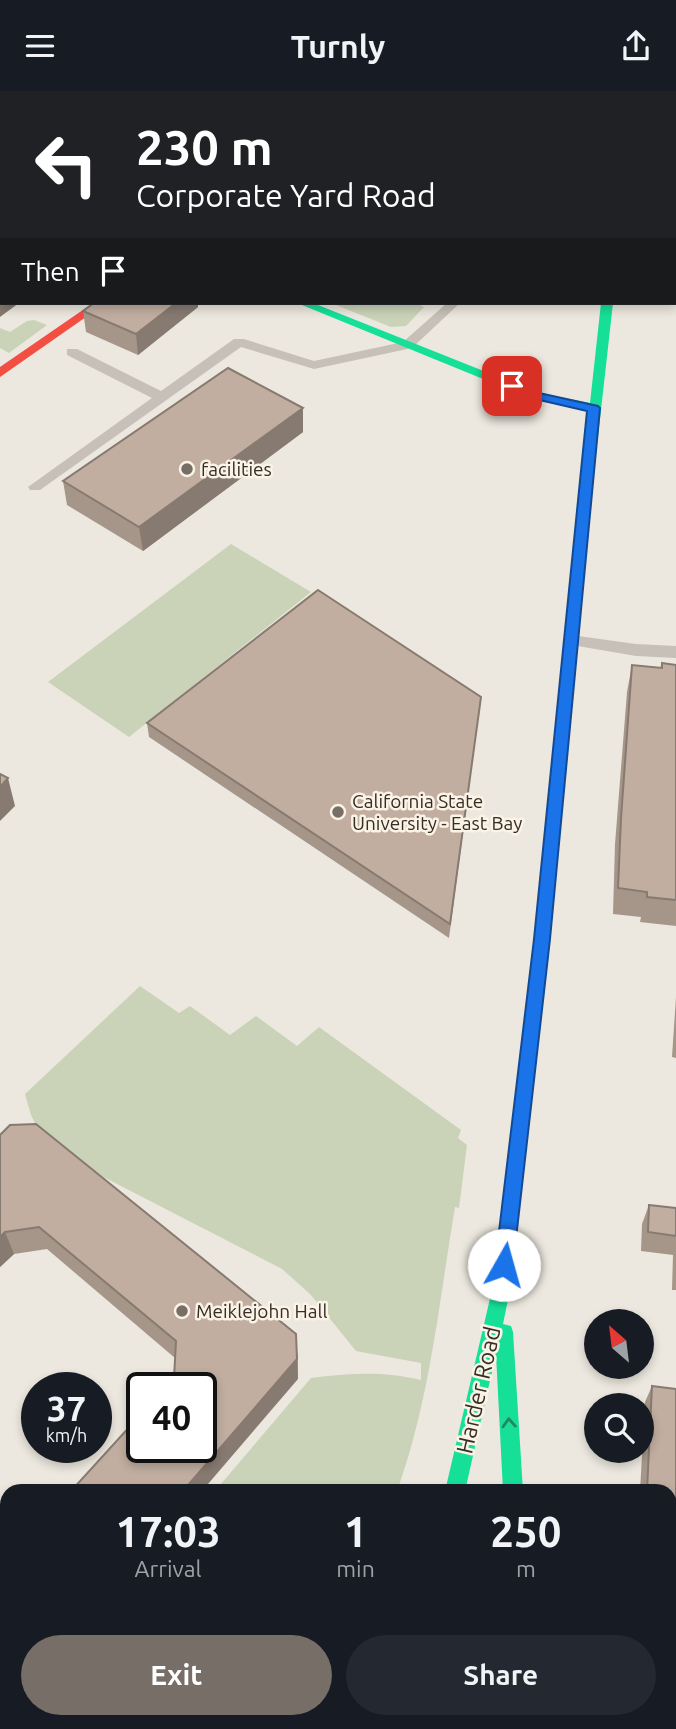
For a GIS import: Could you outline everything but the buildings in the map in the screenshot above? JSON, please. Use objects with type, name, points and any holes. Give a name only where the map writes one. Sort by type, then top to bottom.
[{"type":"street","points":[[0,373],[97,305]]},
{"type":"street","points":[[308,305],[536,396],[594,408]]},
{"type":"street","name":"Harder Road","points":[[457,1484],[501,1290],[542,939],[594,408],[607,305]]},
{"type":"street","name":"Harder Road","points":[[501,1290],[513,1484]]},
{"type":"lane","points":[[34,487],[239,342],[314,365],[407,345],[452,305]]},
{"type":"lane","points":[[72,352],[161,397]]},
{"type":"lane","points":[[571,640],[636,650],[676,652]]},
{"type":"green space","points":[[336,305],[424,307],[406,326],[391,327]]},
{"type":"green space","points":[[34,320],[47,325],[9,353],[0,348],[0,328],[10,332],[27,321]]},
{"type":"green space","points":[[231,544],[311,592],[129,737],[48,682]]},
{"type":"green space","points":[[140,986],[179,1013],[190,1006],[230,1035],[256,1016],[297,1046],[319,1027],[461,1130],[458,1138],[467,1145],[459,1208],[455,1207],[426,1386],[399,1484],[221,1484],[311,1378],[366,1374],[421,1380],[421,1363],[356,1351],[310,1294],[282,1269],[47,1148],[31,1115],[25,1094]]},
{"type":"traffic: fast","points":[[308,305],[536,396],[594,408]]},
{"type":"traffic: fast","points":[[584,514],[607,305]]},
{"type":"traffic: fast","points":[[457,1484],[501,1290],[541,952]]},
{"type":"traffic: fast","points":[[504,1332],[513,1484]]},
{"type":"traffic: slow","points":[[541,952],[584,514]]},
{"type":"traffic: jam","points":[[0,373],[97,305]]},
{"type":"place","name":"facilities","points":[[187,469]]},
{"type":"place","name":"California State University - East Bay","points":[[338,812]]},
{"type":"place","name":"Meiklejohn Hall","points":[[182,1311]]},
{"type":"route","points":[[504,1265],[542,939],[594,408],[536,396],[512,386]]}]
